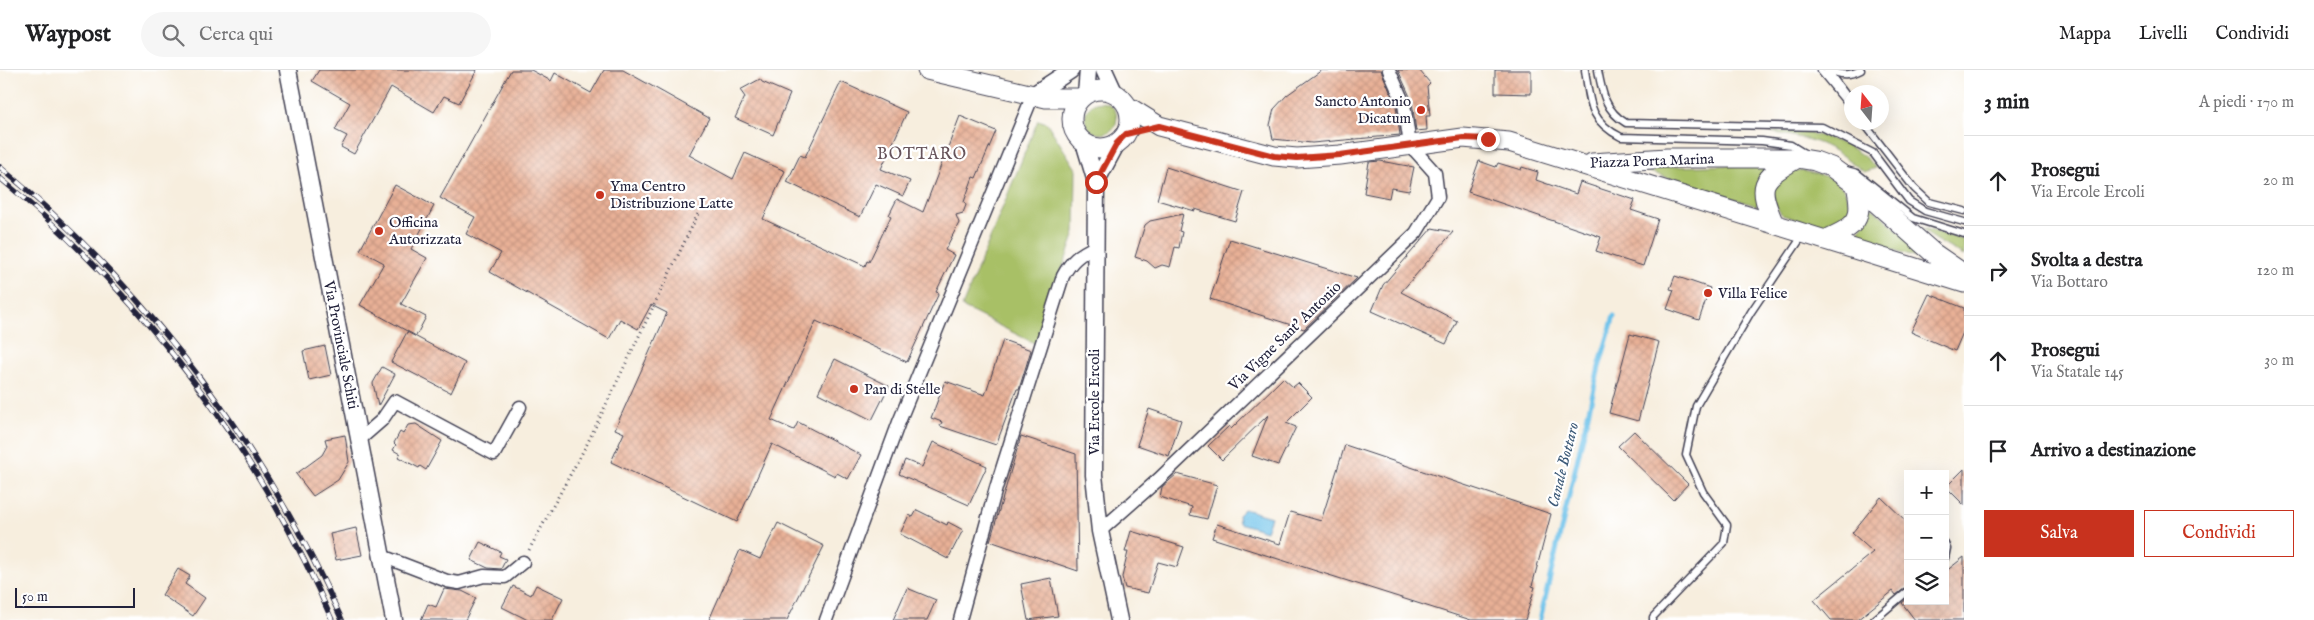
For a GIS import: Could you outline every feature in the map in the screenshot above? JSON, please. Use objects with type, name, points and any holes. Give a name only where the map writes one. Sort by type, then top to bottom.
[{"type":"main road","points":[[927,70],[1040,97],[1083,97],[1100,90],[1121,100],[1159,126],[1274,156],[1297,158],[1340,155],[1463,138],[1509,142],[1581,164]]},
{"type":"main road","points":[[1040,97],[1073,125]]},
{"type":"main road","points":[[1083,97],[1072,116],[1073,125],[1079,138],[1084,142],[1100,148],[1121,138],[1159,126]]},
{"type":"main road","points":[[1121,100],[1130,115],[1121,138]]},
{"type":"main road","name":"Piazza Porta Marina","points":[[1581,164],[1667,158],[1814,162]]},
{"type":"main road","points":[[1774,224],[1763,194],[1765,183],[1772,172],[1814,162],[1856,185],[1932,252],[1964,274]]},
{"type":"main road","name":"Piazza Porta Marina","points":[[1581,164],[1964,282]]},
{"type":"main road","points":[[1826,240],[1851,227],[1858,216],[1860,204],[1856,185]]},
{"type":"street","name":"Via Provinciale Schiti","points":[[288,70],[394,620]]},
{"type":"street","points":[[826,620],[899,422],[1040,97],[1070,70]]},
{"type":"street","points":[[1083,97],[1088,70]]},
{"type":"street","points":[[1104,70],[1121,100]]},
{"type":"street","points":[[1390,70],[1404,104],[1410,145]]},
{"type":"street","name":"Via Ercole Ercoli","points":[[1096,182],[1121,138]]},
{"type":"street","name":"Via Ercole Ercoli","points":[[1084,142],[1096,182],[1094,475],[1100,531],[1119,620]]},
{"type":"street","name":"Via Vigne Sant' Antonio","points":[[1100,531],[1159,479],[1416,233],[1438,197],[1435,173],[1410,145]]},
{"type":"street","points":[[960,620],[996,488],[1063,276],[1070,263],[1079,254],[1095,247]]},
{"type":"street","points":[[359,440],[382,420],[395,402],[494,454],[520,407]]},
{"type":"street","points":[[382,556],[447,581],[459,582],[484,576],[506,576],[522,562]]},
{"type":"lane","points":[[1585,70],[1590,104],[1594,116],[1602,126],[1621,137],[1762,140],[1791,145],[1814,162],[1857,173],[1913,218],[1964,234]]},
{"type":"lane","points":[[1598,70],[1603,95],[1615,116],[1626,123],[1822,127],[1873,153],[1909,201],[1926,211],[1964,222]]},
{"type":"lane","points":[[1820,70],[1844,98]]},
{"type":"lane","points":[[1827,70],[1844,92]]},
{"type":"lane","points":[[1831,70],[1836,73],[1853,74],[1861,70]]},
{"type":"lane","points":[[1869,130],[1914,188],[1929,202],[1964,211]]},
{"type":"lane","points":[[1653,620],[1653,617],[1724,543],[1727,525],[1703,492],[1686,455],[1696,406],[1751,312],[1804,233]]},
{"type":"lane","points":[[1874,620],[1904,594]]},
{"type":"path","points":[[522,562],[587,444],[698,214]]},
{"type":"green space","points":[[1101,102],[1107,103],[1112,107],[1116,112],[1116,124],[1112,129],[1107,133],[1101,134],[1095,133],[1090,129],[1086,124],[1085,118],[1086,112],[1090,107],[1095,103]]},
{"type":"green space","points":[[1038,120],[1047,123],[1076,169],[1075,233],[1036,344],[962,307]]},
{"type":"green space","points":[[1796,131],[1829,138],[1850,147],[1876,168],[1864,172],[1840,154],[1819,143],[1768,132]]},
{"type":"green space","points":[[1770,164],[1757,206],[1637,168]]},
{"type":"green space","points":[[1801,171],[1830,178],[1842,187],[1846,194],[1851,215],[1837,228],[1826,229],[1782,215],[1779,211],[1774,199],[1775,181],[1789,172]]},
{"type":"green space","points":[[1868,204],[1938,264],[1854,237],[1865,222],[1868,214]]},
{"type":"green space","points":[[1922,228],[1964,240],[1964,256],[1934,239]]},
{"type":"water","points":[[1244,509],[1271,517],[1266,531],[1239,523],[1238,515]]},
{"type":"building","points":[[319,70],[477,70],[459,103],[444,96],[434,112],[391,87],[354,154],[341,147],[347,136],[335,130],[350,103],[312,81]]},
{"type":"building","points":[[511,70],[531,70],[551,81],[555,73],[591,93],[604,70],[623,70],[709,118],[689,155],[733,179],[745,153],[785,171],[763,219],[865,266],[867,261],[869,262],[891,216],[889,215],[897,199],[923,212],[960,116],[996,131],[976,178],[973,177],[964,202],[966,205],[963,213],[956,215],[959,223],[945,250],[954,255],[936,292],[939,293],[907,362],[816,321],[771,420],[794,430],[798,422],[861,455],[848,479],[837,473],[835,476],[772,444],[737,522],[611,462],[624,433],[615,429],[667,313],[651,305],[638,329],[620,319],[609,339],[490,272],[501,253],[466,234],[475,217],[440,198]]},
{"type":"building","points":[[1322,70],[1381,70],[1396,106],[1400,135],[1312,143],[1273,139],[1270,125],[1274,109],[1287,95]]},
{"type":"building","points":[[1398,70],[1419,70],[1430,83],[1427,86],[1430,116],[1426,116],[1427,130],[1416,131],[1412,101]]},
{"type":"building","points":[[1495,70],[1531,70],[1531,94],[1495,93]]},
{"type":"building","points":[[760,79],[762,82],[790,94],[773,135],[735,118],[745,97],[740,90]]},
{"type":"building","points":[[841,82],[907,112],[881,169],[910,181],[903,196],[876,184],[860,217],[787,182],[800,155],[805,157]]},
{"type":"building","points":[[1380,161],[1414,167],[1409,191],[1391,188],[1389,198],[1364,193],[1369,162]]},
{"type":"building","points":[[1479,161],[1496,167],[1498,163],[1521,170],[1522,167],[1538,172],[1536,180],[1576,194],[1580,182],[1635,200],[1631,210],[1658,219],[1643,266],[1596,251],[1601,237],[1468,192]]},
{"type":"building","points":[[1166,167],[1244,192],[1235,221],[1157,200]]},
{"type":"building","points":[[395,185],[434,206],[411,249],[427,258],[401,304],[426,317],[416,336],[360,305],[384,263],[360,250]]},
{"type":"building","points":[[1183,214],[1179,231],[1182,232],[1179,248],[1175,247],[1170,267],[1162,265],[1155,268],[1147,261],[1135,257],[1145,225],[1150,221]]},
{"type":"building","points":[[1432,228],[1453,232],[1401,292],[1457,321],[1446,344],[1372,311],[1383,285]]},
{"type":"building","points":[[1230,239],[1357,278],[1304,329],[1210,299]]},
{"type":"building","points":[[1675,276],[1710,288],[1699,320],[1667,309],[1674,290],[1670,289]]},
{"type":"building","points":[[1929,294],[1964,308],[1964,330],[1955,351],[1911,332]]},
{"type":"building","points":[[407,332],[465,363],[451,393],[391,362]]},
{"type":"building","points":[[1630,334],[1659,342],[1638,421],[1609,413]]},
{"type":"building","points":[[1003,340],[1031,350],[1019,389],[1017,389],[996,445],[940,426],[942,422],[931,418],[945,381],[985,395]]},
{"type":"building","points":[[325,346],[331,375],[309,380],[303,351]]},
{"type":"building","name":"Pan di Stelle","points":[[835,359],[889,386],[872,420],[818,393]]},
{"type":"building","points":[[382,367],[395,374],[378,406],[373,383]]},
{"type":"building","points":[[1283,378],[1293,387],[1298,383],[1312,397],[1286,423],[1296,427],[1278,465],[1252,456],[1268,415],[1222,460],[1208,446],[1229,426],[1231,429]]},
{"type":"building","points":[[1149,409],[1181,420],[1169,456],[1137,445]]},
{"type":"building","points":[[416,424],[442,441],[426,470],[398,457],[400,454],[393,450],[396,445],[394,443],[400,432],[403,434],[408,425]]},
{"type":"building","points":[[1634,431],[1688,484],[1673,500],[1618,446]]},
{"type":"building","points":[[345,435],[349,462],[338,480],[313,496],[296,474],[322,455],[327,446],[325,439]]},
{"type":"building","points":[[1021,436],[1076,454],[1078,571],[990,541]]},
{"type":"building","points":[[933,442],[987,466],[969,505],[899,474],[905,460],[922,467]]},
{"type":"building","points":[[1345,445],[1551,514],[1532,586],[1535,587],[1525,620],[1471,620],[1212,538],[1217,524],[1280,544],[1290,512],[1321,521]]},
{"type":"building","points":[[1964,469],[1964,505],[1949,490],[1949,484]]},
{"type":"building","points":[[1177,474],[1217,485],[1207,519],[1190,515],[1192,507],[1160,497],[1162,487]]},
{"type":"building","points":[[1881,497],[1904,519],[1904,589],[1896,595],[1893,591],[1857,620],[1831,620],[1814,600],[1873,552],[1852,533]]},
{"type":"building","points":[[917,510],[947,525],[948,522],[963,530],[948,559],[900,534],[909,515],[913,517]]},
{"type":"building","points":[[778,523],[824,546],[787,620],[709,620],[740,550],[760,559]]},
{"type":"building","points":[[356,528],[362,555],[336,560],[330,534]]},
{"type":"building","points":[[1131,531],[1184,547],[1177,567],[1158,562],[1148,593],[1125,588],[1122,577],[1128,552],[1125,552]]},
{"type":"building","points":[[480,542],[501,552],[499,556],[506,559],[501,569],[488,568],[471,560]]},
{"type":"building","points":[[1964,557],[1964,620],[1915,620],[1902,603],[1904,601],[1904,605],[1949,605],[1949,569]]},
{"type":"building","points":[[178,569],[190,576],[185,584],[205,598],[193,616],[162,595]]},
{"type":"building","points":[[1051,578],[1058,616],[1028,620],[1021,584]]},
{"type":"building","points":[[536,585],[563,598],[552,620],[528,620],[502,607],[513,586],[531,595]]},
{"type":"building","points":[[907,588],[936,600],[927,620],[893,620]]},
{"type":"building","points":[[444,589],[462,591],[476,598],[465,620],[421,620],[428,604],[436,607]]},
{"type":"waterway","name":"Canale Bottaro","points":[[1540,620],[1599,367],[1614,316]]},
{"type":"railway","points":[[0,167],[54,215],[105,265],[152,318],[197,374],[238,432],[276,492],[311,555],[342,620]]},
{"type":"railway","points":[[0,178],[52,224],[102,273],[149,325],[192,380],[233,437],[269,496],[303,557],[332,620]]},
{"type":"place","name":"Sancto Antonio Dicatum","points":[[1421,110]]},
{"type":"place","name":"Yma Centro Distribuzione Latte","points":[[600,195]]},
{"type":"place","name":"Officina Autorizzata","points":[[379,231]]},
{"type":"place","name":"Villa Felice","points":[[1708,293]]},
{"type":"place","name":"Pan di Stelle","points":[[854,389]]},
{"type":"district","name":"BOTTARO","points":[[922,155]]},
{"type":"route","points":[[1096,182],[1117,143],[1126,134],[1159,126],[1274,156],[1297,158],[1340,155],[1463,138],[1488,139]]}]
